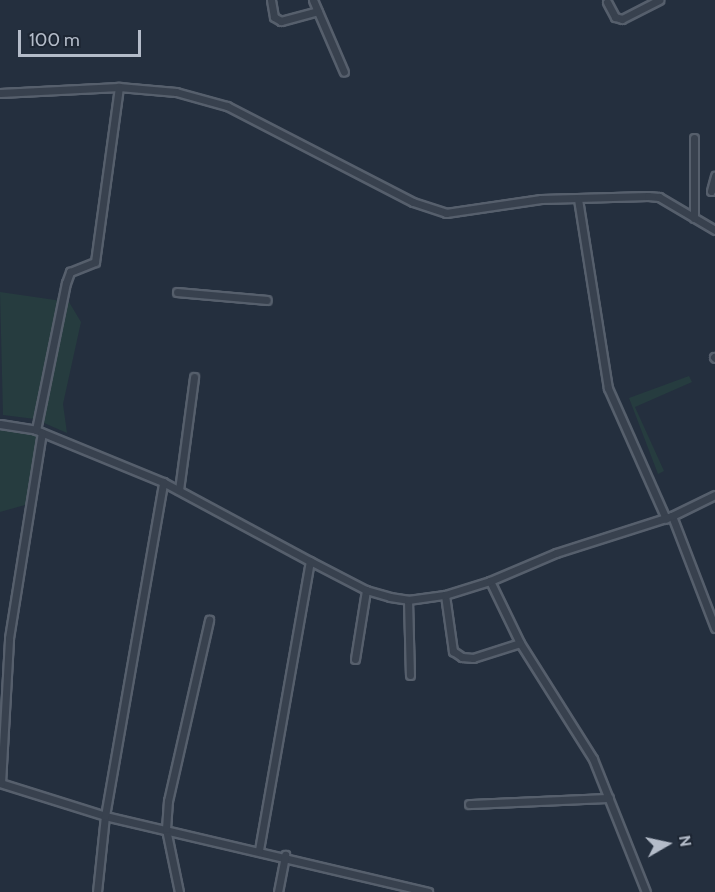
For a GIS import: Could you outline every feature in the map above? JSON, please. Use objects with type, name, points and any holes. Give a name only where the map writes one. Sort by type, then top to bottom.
[{"type":"street","points":[[271,0],[274,17],[281,21],[318,11]]},
{"type":"street","points":[[313,0],[344,72]]},
{"type":"street","points":[[607,3],[615,17],[622,19],[659,0]]},
{"type":"street","points":[[119,87],[95,262],[70,272],[66,283],[39,431],[9,638],[0,783],[105,816],[285,855],[428,892]]},
{"type":"street","points":[[0,93],[119,87],[176,93],[227,106],[438,211],[456,214],[520,201],[658,197],[715,230]]},
{"type":"street","points":[[694,138],[694,218]]},
{"type":"street","points":[[711,191],[715,176]]},
{"type":"street","points":[[578,199],[608,388],[669,518],[715,628]]},
{"type":"street","points":[[177,292],[267,300]]},
{"type":"street","points":[[179,490],[194,377]]},
{"type":"street","points":[[0,424],[39,431],[163,482],[366,590],[408,600],[445,595],[490,581],[556,552],[669,518],[715,495]]},
{"type":"street","points":[[97,892],[105,816],[163,482]]},
{"type":"street","points":[[259,850],[310,561]]},
{"type":"street","points":[[490,581],[520,643],[582,738],[609,798],[646,892]]},
{"type":"street","points":[[355,659],[366,590]]},
{"type":"street","points":[[445,595],[453,651],[462,657],[473,658],[520,643]]},
{"type":"street","points":[[408,600],[410,675]]},
{"type":"street","points":[[180,892],[166,829],[168,801],[209,620]]},
{"type":"street","points":[[469,804],[609,798]]},
{"type":"street","points":[[278,892],[285,855]]},
{"type":"green space","points":[[0,292],[69,302],[81,322],[63,404],[67,433],[35,419],[3,415]]},
{"type":"green space","points":[[689,376],[692,382],[635,407],[664,471],[658,474],[629,398]]},
{"type":"green space","points":[[0,425],[47,434],[32,503],[0,512]]}]
